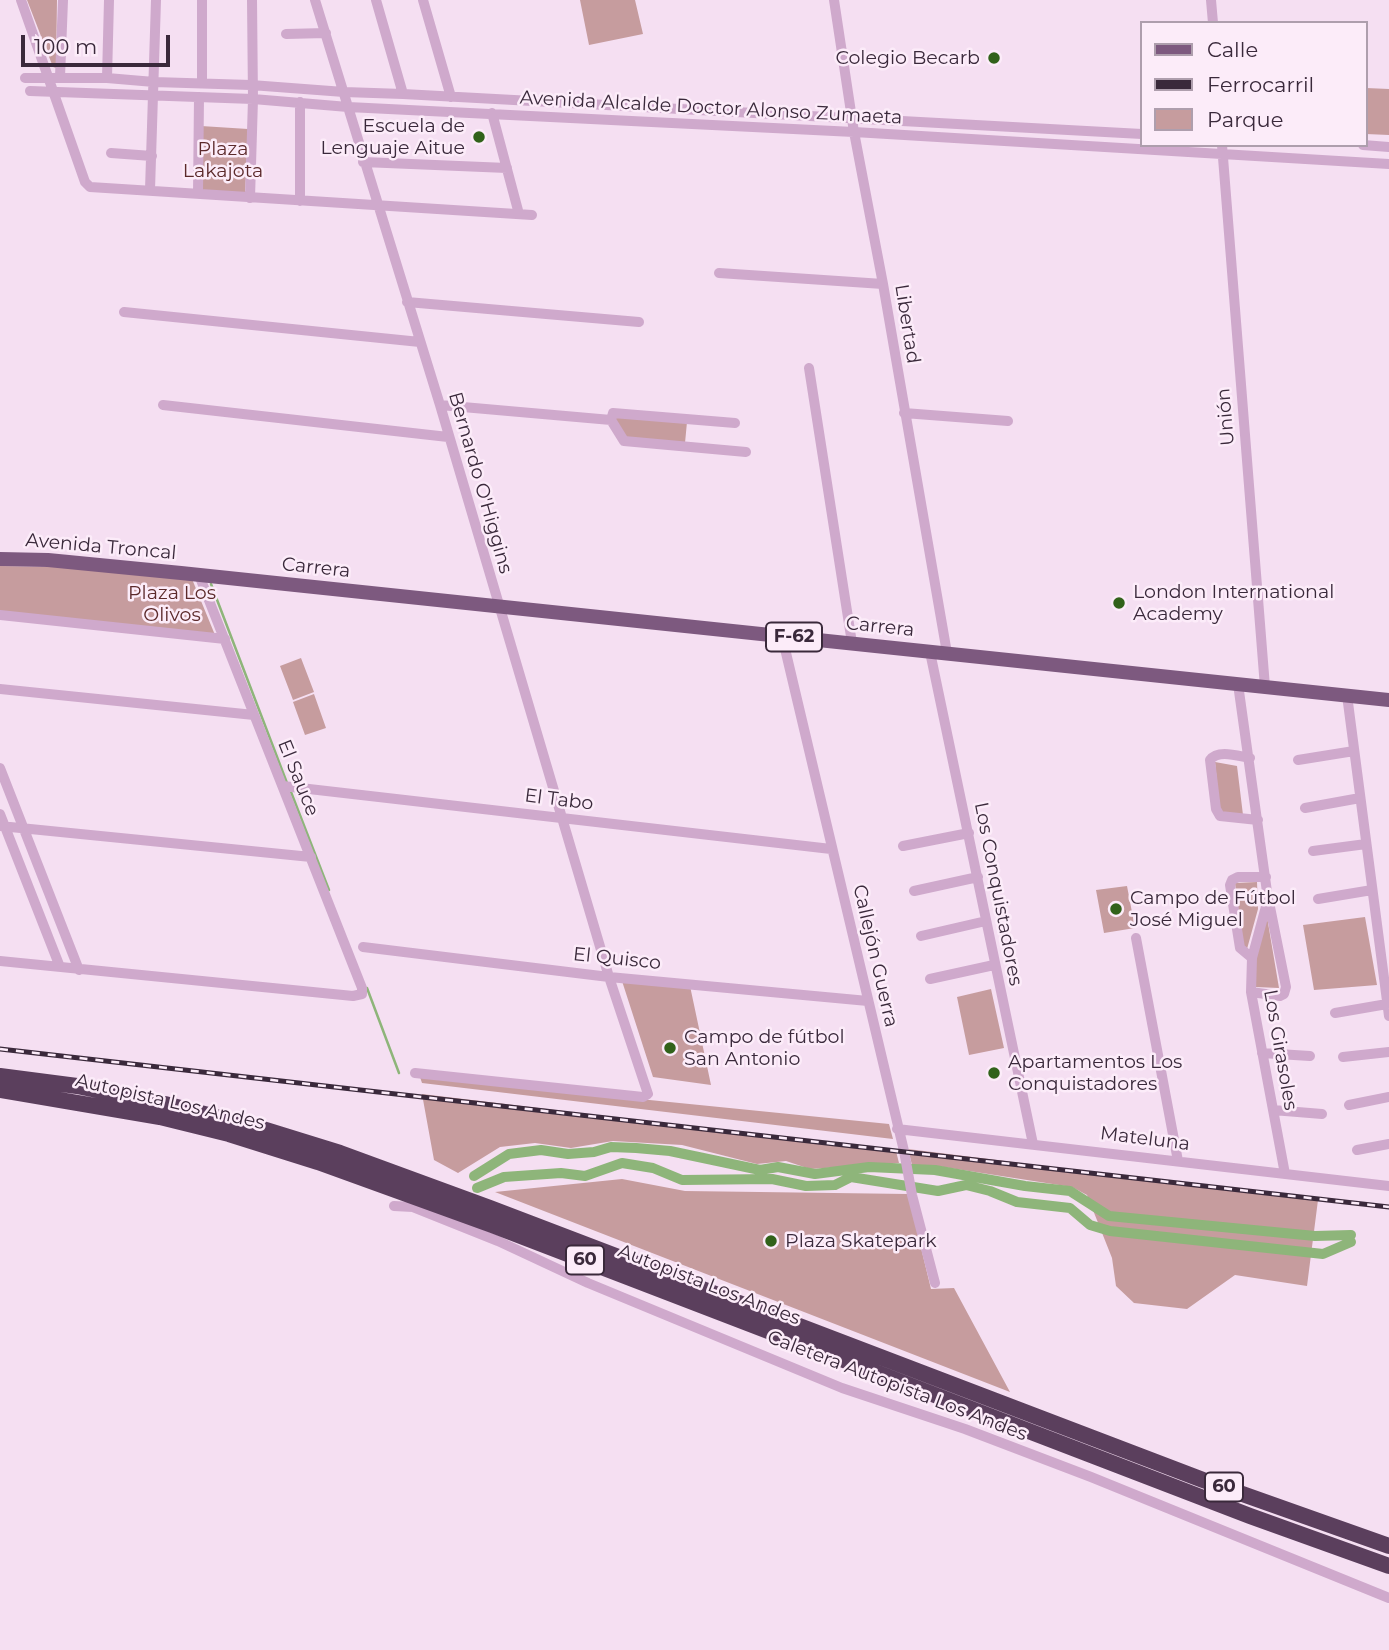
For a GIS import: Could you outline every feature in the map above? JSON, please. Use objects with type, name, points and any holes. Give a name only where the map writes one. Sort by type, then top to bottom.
[{"type":"highway","name":"Autopista Los Andes","points":[[0,1076],[77,1086],[165,1104],[328,1149],[490,1208],[1203,1480],[1389,1546]]},
{"type":"highway","name":"Autopista Los Andes","points":[[0,1090],[160,1117],[229,1134],[318,1162],[480,1220],[1389,1568]]},
{"type":"main road","name":"Avenida Troncal","points":[[0,559],[48,560],[199,575]]},
{"type":"main road","name":"Carrera","points":[[199,575],[1389,700]]},
{"type":"street","points":[[21,0],[55,77]]},
{"type":"street","points":[[63,0],[52,90],[90,187],[532,215]]},
{"type":"street","points":[[107,78],[109,0]]},
{"type":"street","points":[[150,190],[156,0]]},
{"type":"street","points":[[202,0],[202,83]]},
{"type":"street","points":[[250,198],[252,0]]},
{"type":"street","name":"Bernardo O'Higgins","points":[[315,0],[440,405],[609,977],[647,1096],[415,1073]]},
{"type":"street","points":[[376,0],[403,94]]},
{"type":"street","points":[[423,0],[451,97]]},
{"type":"street","name":"Libertad","points":[[834,0],[854,132],[947,653]]},
{"type":"street","points":[[1211,0],[1213,21]]},
{"type":"street","points":[[286,34],[326,33]]},
{"type":"street","name":"Avenida Alcalde Doctor Alonso Zumaeta","points":[[25,78],[107,78],[251,85],[344,93],[1140,134]]},
{"type":"street","name":"Avenida Alcalde Doctor Alonso Zumaeta","points":[[30,91],[253,99],[348,107],[1140,146]]},
{"type":"street","points":[[198,194],[199,97]]},
{"type":"street","points":[[300,102],[300,201]]},
{"type":"street","points":[[492,113],[519,214]]},
{"type":"street","points":[[1368,145],[1389,147]]},
{"type":"street","name":"Avenida Alcalde Doctor Alonso Zumaeta","points":[[1161,147],[1389,164]]},
{"type":"street","name":"Unión","points":[[1222,150],[1265,687]]},
{"type":"street","points":[[111,153],[152,156]]},
{"type":"street","points":[[363,162],[507,168]]},
{"type":"street","points":[[719,273],[883,284]]},
{"type":"street","points":[[407,302],[639,322]]},
{"type":"street","points":[[124,312],[420,342]]},
{"type":"street","points":[[808,368],[852,643]]},
{"type":"street","points":[[163,405],[448,438]]},
{"type":"street","points":[[440,405],[611,421]]},
{"type":"street","points":[[735,423],[613,413],[611,421],[624,441],[746,452]]},
{"type":"street","points":[[904,414],[1008,421]]},
{"type":"street","name":"El Sauce","points":[[79,970],[353,996],[362,994],[358,977],[199,575]]},
{"type":"street","points":[[0,615],[225,639]]},
{"type":"street","name":"Callejón Guerra","points":[[782,636],[912,1195],[935,1283]]},
{"type":"street","name":"Los Conquistadores","points":[[930,652],[1032,1144]]},
{"type":"street","name":"Los Girasoles","points":[[1238,684],[1268,899],[1252,958],[1251,992],[1285,1174]]},
{"type":"street","points":[[0,689],[254,715]]},
{"type":"street","points":[[1335,1013],[1388,1010],[1347,695]]},
{"type":"street","points":[[1298,760],[1354,751]]},
{"type":"street","points":[[1250,758],[1219,753],[1212,756],[1210,760],[1216,809],[1220,816],[1258,820]]},
{"type":"street","points":[[0,768],[79,970]]},
{"type":"street","name":"El Tabo","points":[[283,786],[831,849]]},
{"type":"street","points":[[1306,808],[1360,798]]},
{"type":"street","points":[[0,814],[2,826],[60,967]]},
{"type":"street","points":[[2,826],[311,858]]},
{"type":"street","points":[[903,846],[969,833]]},
{"type":"street","points":[[1313,851],[1366,844]]},
{"type":"street","points":[[914,891],[978,877]]},
{"type":"street","points":[[1252,958],[1240,948],[1230,885],[1232,880],[1238,877],[1266,877]]},
{"type":"street","points":[[1318,899],[1373,890]]},
{"type":"street","points":[[1251,992],[1280,996],[1284,994],[1286,987],[1268,899]]},
{"type":"street","points":[[921,936],[986,922]]},
{"type":"street","points":[[1136,938],[1178,1161]]},
{"type":"street","name":"El Quisco","points":[[363,947],[609,977],[868,1001]]},
{"type":"street","points":[[0,961],[79,970]]},
{"type":"street","points":[[929,979],[994,965]]},
{"type":"street","points":[[1343,1057],[1389,1052]]},
{"type":"street","points":[[1262,1053],[1310,1056]]},
{"type":"street","points":[[1349,1105],[1389,1097]]},
{"type":"street","points":[[1273,1110],[1322,1114]]},
{"type":"street","name":"Mateluna","points":[[897,1129],[1389,1186]]},
{"type":"street","points":[[1357,1150],[1389,1144]]},
{"type":"street","name":"Caletera Autopista Los Andes","points":[[394,1206],[413,1207],[509,1245],[589,1283],[842,1388],[952,1425],[1115,1487],[1389,1598]]},
{"type":"green space","points":[[27,0],[57,0],[56,68],[53,67]]},
{"type":"green space","points":[[580,0],[635,0],[643,34],[589,45]]},
{"type":"green space","points":[[1368,88],[1389,89],[1389,135],[1368,134]]},
{"type":"green space","name":"Plaza Lakajota","points":[[201,126],[248,129],[245,195],[200,191]]},
{"type":"green space","points":[[616,416],[687,422],[685,443],[626,439],[615,423]]},
{"type":"green space","name":"Plaza Los Olivos","points":[[0,566],[58,567],[192,579],[215,635],[0,612]]},
{"type":"green space","points":[[301,658],[314,692],[293,700],[280,666]]},
{"type":"green space","points":[[314,694],[326,728],[305,735],[293,702]]},
{"type":"green space","points":[[1215,762],[1237,766],[1243,815],[1220,812]]},
{"type":"green space","points":[[1257,882],[1258,909],[1247,949],[1243,949],[1235,883]]},
{"type":"green space","name":"Campo de Fútbol José Miguel","points":[[1127,886],[1135,928],[1104,933],[1096,890]]},
{"type":"green space","points":[[1267,917],[1279,988],[1256,987],[1255,958]]},
{"type":"green space","points":[[1365,917],[1377,985],[1314,990],[1303,925]]},
{"type":"green space","points":[[622,981],[690,986],[711,1085],[653,1077]]},
{"type":"green space","points":[[991,989],[1004,1048],[969,1055],[957,997]]},
{"type":"green space","points":[[420,1077],[889,1124],[893,1139],[422,1083]]},
{"type":"green space","points":[[422,1094],[896,1151],[899,1163],[810,1169],[786,1161],[757,1164],[682,1145],[613,1141],[571,1148],[535,1143],[500,1147],[458,1173],[434,1160]]},
{"type":"green space","points":[[908,1149],[1318,1200],[1307,1286],[1235,1275],[1187,1309],[1134,1303],[1116,1286],[1112,1258],[1087,1195],[1072,1187],[937,1166],[912,1165]]},
{"type":"green space","name":"Plaza Skatepark","points":[[622,1179],[685,1191],[908,1194],[931,1289],[954,1288],[1010,1392],[495,1192]]},
{"type":"waterway","points":[[211,584],[287,783]]},
{"type":"waterway","points":[[291,792],[329,890]]},
{"type":"waterway","points":[[367,988],[399,1073]]},
{"type":"waterway","points":[[474,1176],[509,1154],[541,1150],[568,1154],[594,1152],[611,1147],[636,1148],[670,1151],[760,1170],[778,1167],[815,1174],[869,1167],[935,1170],[1070,1191],[1109,1216],[1315,1236],[1351,1235]]},
{"type":"waterway","points":[[477,1188],[504,1177],[561,1173],[585,1176],[622,1163],[653,1168],[682,1180],[772,1179],[806,1186],[835,1185],[851,1177],[938,1191],[966,1185],[1017,1202],[1070,1208],[1090,1225],[1110,1231],[1323,1254],[1351,1242]]},
{"type":"railway","points":[[0,1049],[1389,1207]]},
{"type":"place","name":"Colegio Becarb","points":[[994,58]]},
{"type":"place","name":"Escuela de Lenguaje Aitue","points":[[479,137]]},
{"type":"place","name":"London International Academy","points":[[1119,603]]},
{"type":"place","name":"Campo de Fútbol José Miguel","points":[[1116,909]]},
{"type":"place","name":"Campo de fútbol San Antonio","points":[[670,1048]]},
{"type":"place","name":"Apartamentos Los Conquistadores","points":[[994,1073]]},
{"type":"place","name":"Plaza Skatepark","points":[[771,1241]]}]
